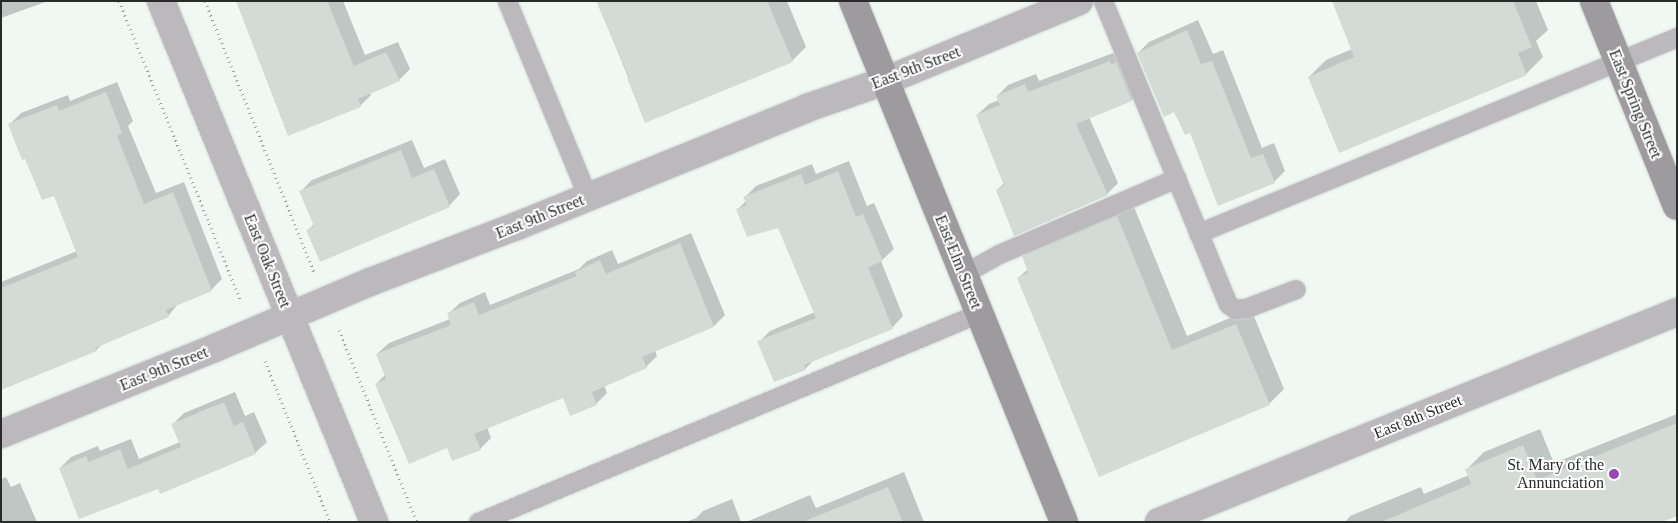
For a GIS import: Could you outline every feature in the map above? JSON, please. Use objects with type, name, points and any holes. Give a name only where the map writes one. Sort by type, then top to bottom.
[{"type":"main road","name":"East Elm Street","points":[[853,1],[1064,522]]},
{"type":"main road","name":"East Spring Street","points":[[1594,1],[1677,206]]},
{"type":"street","name":"East Oak Street","points":[[161,1],[374,522]]},
{"type":"street","name":"East 9th Street","points":[[1,434],[326,301],[588,198],[807,108],[885,81],[1079,1]]},
{"type":"street","name":"East 8th Street","points":[[1159,522],[1677,312]]},
{"type":"lane","points":[[507,1],[588,198]]},
{"type":"lane","points":[[1103,1],[1230,307],[1235,309],[1246,308],[1296,289]]},
{"type":"lane","points":[[1198,233],[1677,37]]},
{"type":"lane","points":[[962,274],[999,254],[1176,178]]},
{"type":"lane","points":[[478,522],[979,314]]},
{"type":"path","points":[[119,1],[330,522]]},
{"type":"path","points":[[205,1],[417,522]]},
{"type":"building","points":[[236,1],[327,1],[354,66],[386,52],[400,81],[358,99],[361,107],[288,136]]},
{"type":"building","points":[[596,1],[767,1],[793,62],[645,123],[627,78],[629,77]]},
{"type":"building","points":[[1332,1],[1513,1],[1532,47],[1518,53],[1527,75],[1339,153],[1308,77],[1354,57]]},
{"type":"building","points":[[1187,30],[1201,64],[1212,61],[1251,158],[1263,154],[1275,183],[1218,206],[1190,133],[1185,135],[1174,112],[1164,117],[1137,53]]},
{"type":"building","points":[[1110,61],[1111,65],[1116,62],[1132,101],[1076,124],[1108,195],[1014,236],[996,190],[1004,186],[976,115],[1000,105],[996,96],[1025,84],[1028,92]]},
{"type":"building","points":[[106,92],[122,133],[117,136],[144,204],[173,192],[212,291],[166,310],[169,317],[95,348],[97,351],[1,390],[1,288],[78,257],[54,196],[42,200],[25,159],[22,160],[8,124],[57,105],[59,111]]},
{"type":"building","points":[[401,150],[412,178],[434,169],[450,207],[320,262],[306,230],[314,226],[299,191]]},
{"type":"building","points":[[838,171],[856,217],[863,214],[883,261],[868,267],[893,329],[804,365],[806,370],[774,382],[757,341],[816,318],[778,228],[747,237],[736,209],[747,205],[743,197],[801,174],[805,185]]},
{"type":"building","points":[[1117,216],[1172,350],[1236,324],[1270,405],[1099,477],[1017,278],[1028,273],[1022,256]]},
{"type":"building","points":[[680,243],[714,327],[642,357],[647,368],[592,392],[597,405],[570,416],[563,398],[474,434],[481,450],[452,461],[447,448],[409,464],[375,384],[386,379],[376,354],[451,325],[447,313],[474,302],[479,315],[577,276],[575,272],[600,260],[606,274]]},
{"type":"building","points":[[224,402],[234,426],[243,422],[256,454],[160,494],[158,489],[79,519],[59,468],[86,456],[89,462],[120,449],[128,469],[181,447],[171,424]]},
{"type":"building","name":"St. Mary of the Annunciation","points":[[1677,423],[1677,516],[1662,522],[1381,522],[1471,484],[1465,469],[1523,445],[1537,480]]},
{"type":"building","points":[[888,487],[903,522],[805,522],[805,521]]},
{"type":"place","name":"St. Mary of the Annunciation","points":[[1614,474]]}]
